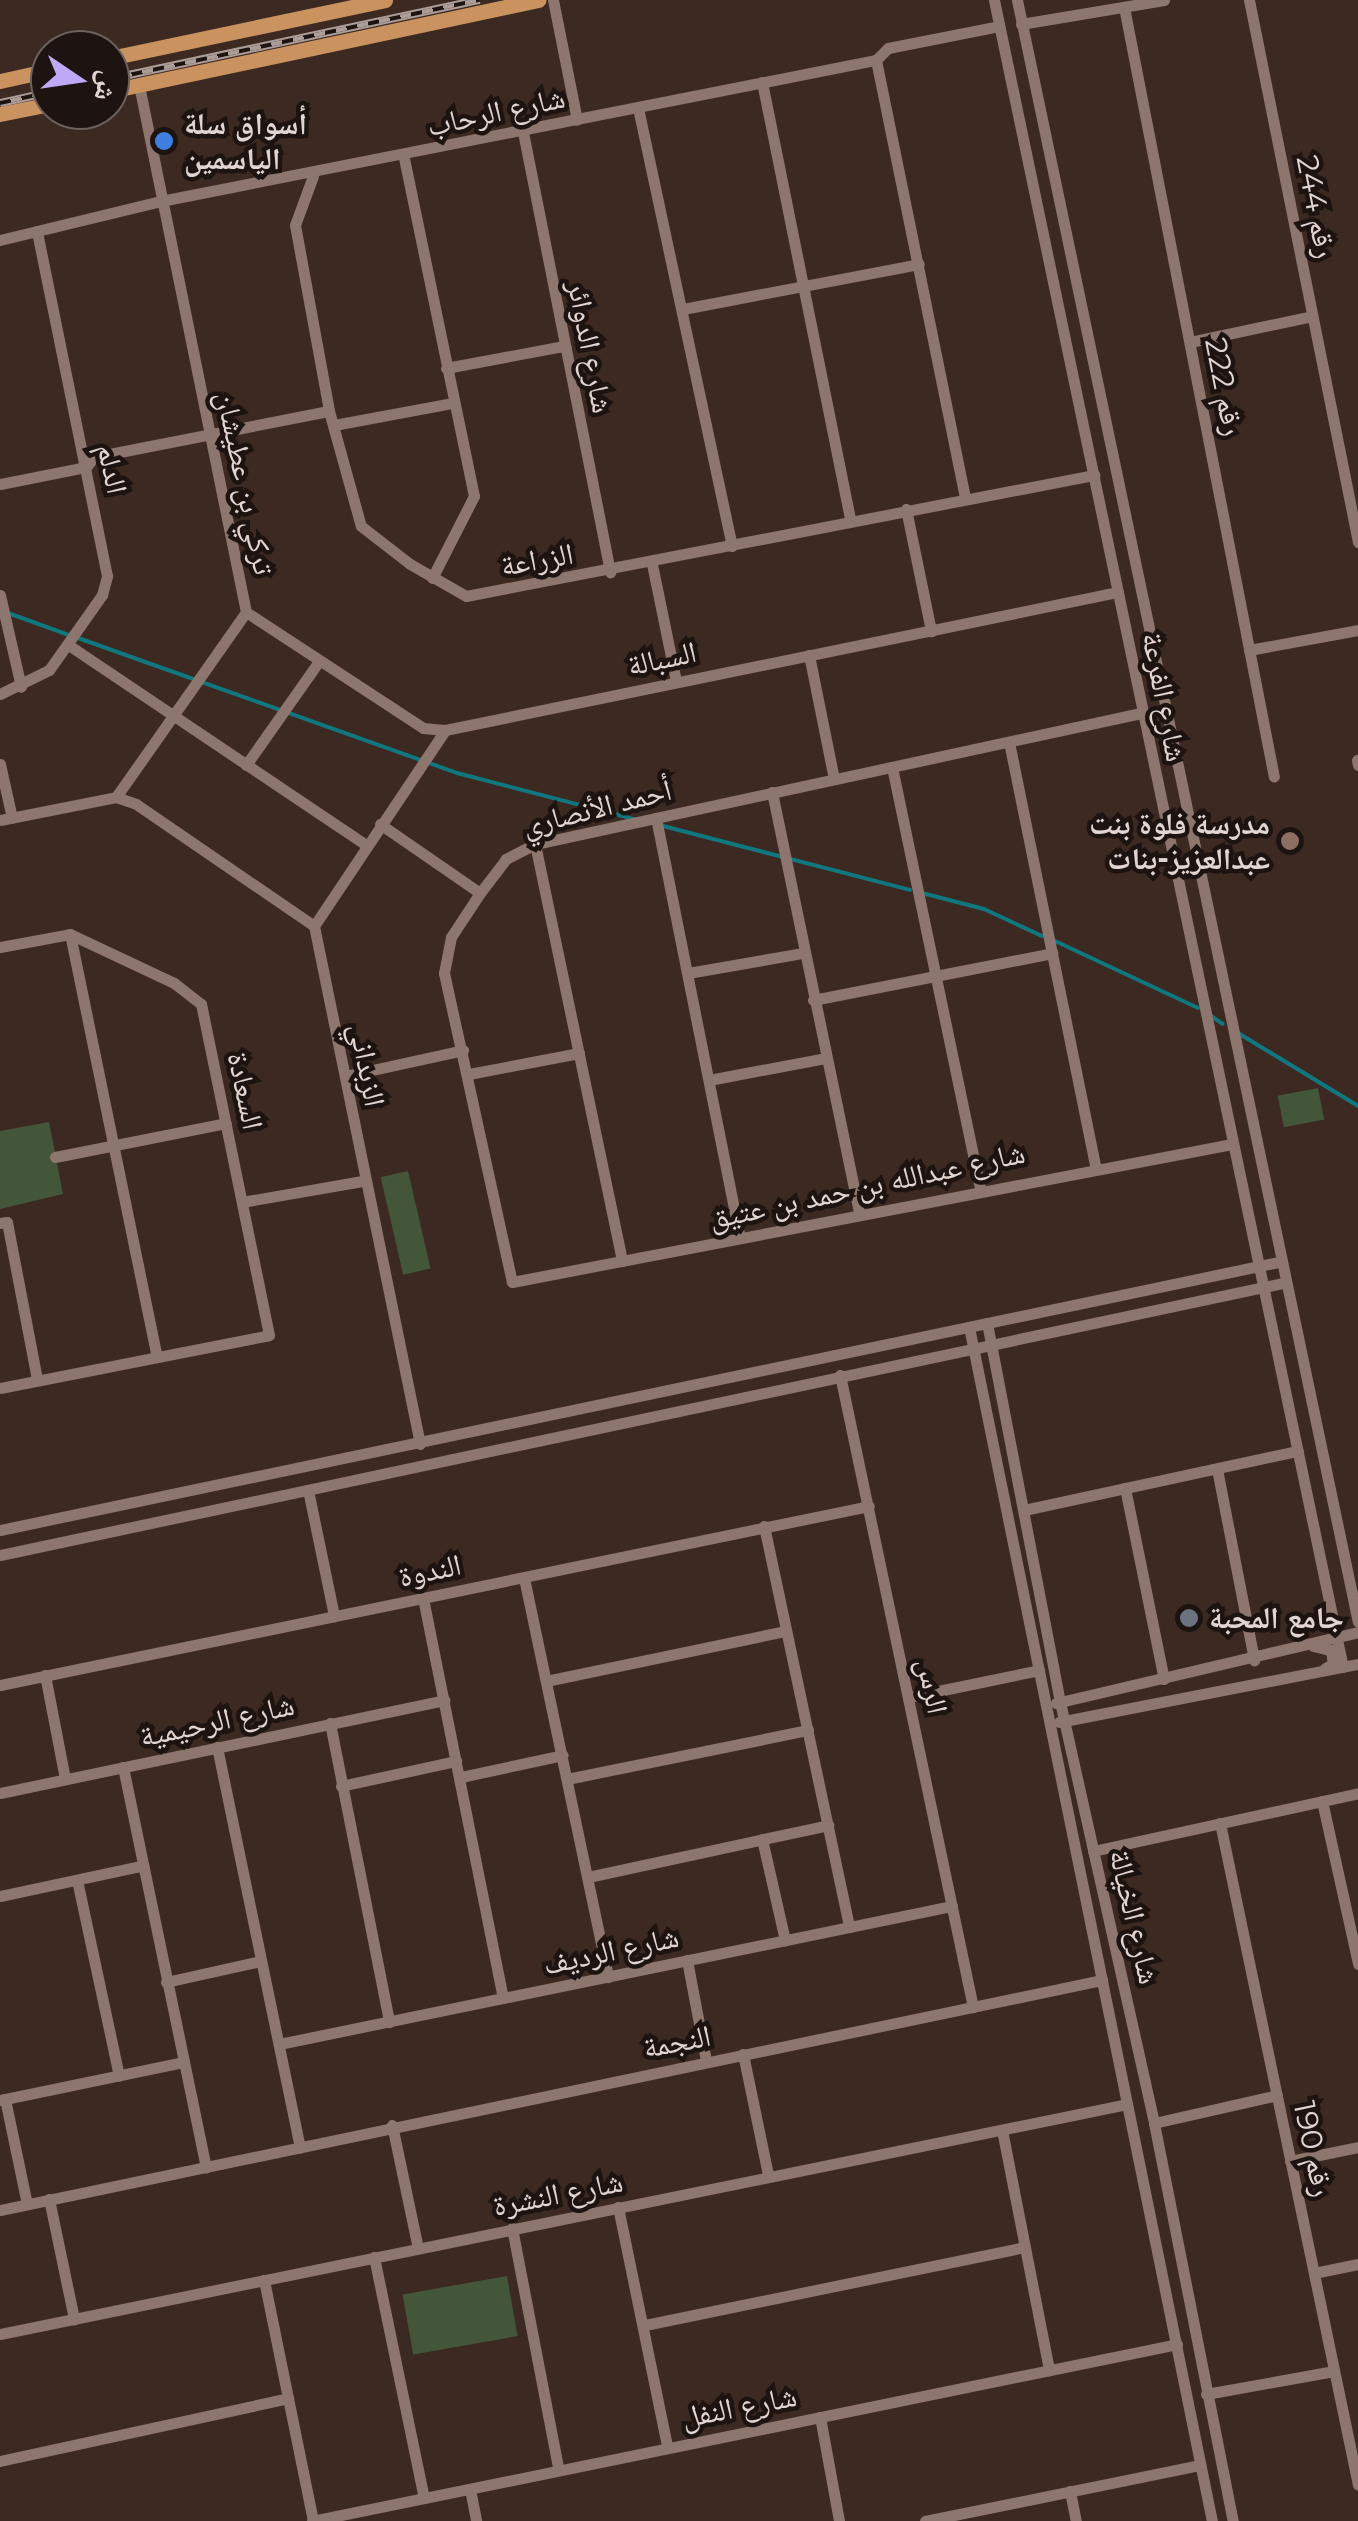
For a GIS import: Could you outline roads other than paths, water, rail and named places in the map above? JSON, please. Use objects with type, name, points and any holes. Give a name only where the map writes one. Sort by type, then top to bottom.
[{"type":"main road","points":[[130,54],[385,0]]},
{"type":"main road","points":[[130,87],[538,0]]},
{"type":"main road","points":[[0,81],[30,74]]},
{"type":"main road","points":[[0,114],[30,108]]},
{"type":"street","points":[[553,0],[577,120]]},
{"type":"street","name":"شارع الفرعة","points":[[994,0],[1343,1667]]},
{"type":"street","name":"شارع الفرعة","points":[[1017,0],[1278,1262],[1358,1622]]},
{"type":"street","points":[[1021,24],[1164,0]]},
{"type":"street","name":"رقم 244","points":[[1250,0],[1358,542]]},
{"type":"street","name":"رقم 222","points":[[1124,7],[1274,777]]},
{"type":"street","name":"شارع الرحاب","points":[[0,240],[160,202],[404,158],[876,60],[888,48],[998,26]]},
{"type":"street","points":[[876,60],[965,496]]},
{"type":"street","points":[[762,82],[800,288],[850,520]]},
{"type":"street","name":"تركي بن عطيشان","points":[[116,798],[246,612],[139,85]]},
{"type":"street","points":[[638,108],[732,546]]},
{"type":"street","name":"شارع الدوائر","points":[[523,132],[610,572]]},
{"type":"street","points":[[404,158],[474,496],[432,578]]},
{"type":"street","name":"الزراعة","points":[[313,176],[295,224],[329,410],[362,526],[432,578],[466,596],[652,564],[965,496],[1094,475]]},
{"type":"street","name":"الدلم","points":[[21,688],[49,670],[70,646],[107,576],[37,232]]},
{"type":"street","points":[[683,309],[919,264]]},
{"type":"street","points":[[1190,342],[1312,316]]},
{"type":"street","points":[[446,368],[564,346]]},
{"type":"street","points":[[334,425],[453,403]]},
{"type":"street","points":[[0,484],[86,467],[94,457],[329,410]]},
{"type":"street","points":[[906,509],[931,631]]},
{"type":"street","points":[[652,564],[676,682]]},
{"type":"street","name":"السبالة","points":[[445,730],[1118,592]]},
{"type":"street","points":[[0,595],[21,688],[0,694]]},
{"type":"street","points":[[0,764],[6,819],[116,798],[136,804],[314,926],[365,844],[445,730],[423,728],[246,612]]},
{"type":"street","points":[[1249,650],[1358,630]]},
{"type":"street","points":[[70,646],[170,718],[365,844]]},
{"type":"street","points":[[809,654],[834,779]]},
{"type":"street","points":[[246,765],[319,661]]},
{"type":"street","name":"أحمد الأنصاري","points":[[512,1282],[444,954],[480,893],[506,859],[535,844],[1141,713]]},
{"type":"street","points":[[1009,742],[1095,1165]]},
{"type":"street","points":[[892,767],[980,1188]]},
{"type":"street","points":[[772,792],[858,1214]]},
{"type":"street","points":[[656,818],[740,1238]]},
{"type":"street","points":[[380,824],[480,893]]},
{"type":"street","points":[[535,844],[622,1261]]},
{"type":"street","name":"الزبداني","points":[[314,926],[362,1181],[420,1444]]},
{"type":"street","points":[[0,947],[70,934],[156,1357],[0,1388]]},
{"type":"street","name":"السعادة","points":[[70,934],[174,982],[201,1004],[226,1123],[269,1335],[156,1357]]},
{"type":"street","points":[[688,973],[802,953]]},
{"type":"street","points":[[813,1000],[1052,954]]},
{"type":"street","points":[[345,1076],[463,1050]]},
{"type":"street","points":[[469,1074],[579,1053]]},
{"type":"street","points":[[710,1080],[826,1058]]},
{"type":"street","points":[[55,1157],[226,1123]]},
{"type":"street","name":"شارع عبدالله بن حمد بن عتيق","points":[[512,1282],[1095,1165],[1232,1144]]},
{"type":"street","points":[[242,1202],[362,1181]]},
{"type":"street","points":[[0,1223],[7,1222],[37,1380]]},
{"type":"street","points":[[0,1530],[1278,1262]]},
{"type":"street","points":[[1221,1274],[1247,1282],[1228,1296]]},
{"type":"street","points":[[0,1555],[1283,1283]]},
{"type":"street","name":"شارع الخيالة","points":[[987,1323],[1064,1722],[1154,2124],[1233,2521]]},
{"type":"street","name":"شارع الخيالة","points":[[969,1327],[1212,2521]]},
{"type":"street","points":[[979,1376],[988,1369],[998,1378]]},
{"type":"street","name":"الرس","points":[[840,1375],[973,2007]]},
{"type":"street","points":[[1024,1510],[1298,1452]]},
{"type":"street","points":[[1217,1468],[1254,1660]]},
{"type":"street","points":[[1124,1488],[1164,1679]]},
{"type":"street","points":[[308,1490],[334,1616]]},
{"type":"street","name":"الندوة","points":[[0,1685],[870,1506]]},
{"type":"street","points":[[58,1518],[55,1533],[64,1540]]},
{"type":"street","points":[[28,1524],[40,1532],[31,1548]]},
{"type":"street","points":[[764,1526],[850,1927]]},
{"type":"street","points":[[524,1578],[608,1976]]},
{"type":"street","points":[[423,1598],[503,1998]]},
{"type":"street","points":[[546,1681],[786,1631]]},
{"type":"street","points":[[1046,1705],[1254,1660],[1358,1632]]},
{"type":"street","points":[[1313,1646],[1331,1650],[1333,1664],[1316,1672]]},
{"type":"street","points":[[1050,1724],[1358,1664]]},
{"type":"street","points":[[909,1698],[1040,1672],[1049,1687],[1055,1666]]},
{"type":"street","points":[[45,1676],[64,1779]]},
{"type":"street","name":"شارع الرحيمية","points":[[0,1793],[444,1700]]},
{"type":"street","points":[[330,1723],[389,2022]]},
{"type":"street","points":[[567,1779],[808,1730]]},
{"type":"street","points":[[1058,1760],[1056,1738],[1066,1735],[1072,1758]]},
{"type":"street","points":[[218,1747],[300,2146]]},
{"type":"street","points":[[461,1778],[563,1755]]},
{"type":"street","points":[[342,1786],[456,1761]]},
{"type":"street","points":[[124,1767],[140,1866],[206,2167]]},
{"type":"street","points":[[1093,1851],[1358,1793]]},
{"type":"street","points":[[1322,1801],[1358,1964]]},
{"type":"street","name":"رقم 190","points":[[1220,1823],[1358,2485]]},
{"type":"street","points":[[588,1877],[828,1826]]},
{"type":"street","points":[[762,1839],[785,1940]]},
{"type":"street","points":[[0,1896],[140,1866]]},
{"type":"street","points":[[77,1880],[119,2076]]},
{"type":"street","name":"شارع الرديف","points":[[279,2044],[952,1906]]},
{"type":"street","points":[[166,1982],[261,1960]]},
{"type":"street","points":[[687,1960],[706,2061]]},
{"type":"street","name":"النجمة","points":[[0,2210],[392,2125],[1102,1980]]},
{"type":"street","points":[[743,2054],[768,2175]]},
{"type":"street","points":[[27,2204],[2,2100],[184,2062]]},
{"type":"street","points":[[1154,2124],[1276,2095]]},
{"type":"street","name":"شارع النشرة","points":[[0,2334],[1127,2104]]},
{"type":"street","points":[[392,2125],[418,2248]]},
{"type":"street","points":[[1002,2130],[1050,2370]]},
{"type":"street","points":[[1290,2161],[1358,2147]]},
{"type":"street","points":[[1140,2162],[1151,2183],[1158,2181],[1161,2166]]},
{"type":"street","points":[[49,2200],[74,2319]]},
{"type":"street","points":[[1151,2219],[1159,2205],[1171,2216]]},
{"type":"street","points":[[618,2207],[668,2446]]},
{"type":"street","points":[[512,2228],[558,2468]]},
{"type":"street","points":[[645,2325],[1025,2246]]},
{"type":"street","points":[[374,2257],[424,2498]]},
{"type":"street","points":[[1314,2272],[1358,2264]]},
{"type":"street","points":[[264,2280],[312,2521]]},
{"type":"street","name":"شارع النفل","points":[[312,2521],[1176,2344]]},
{"type":"street","points":[[1206,2394],[1334,2371]]},
{"type":"street","points":[[0,2460],[288,2398]]},
{"type":"street","points":[[820,2417],[839,2521]]},
{"type":"street","points":[[924,2521],[1200,2465]]},
{"type":"street","points":[[470,2488],[476,2521]]},
{"type":"street","points":[[1070,2492],[1076,2521]]},
{"type":"waterway","points":[[8,613],[69,635]]},
{"type":"waterway","points":[[78,638],[457,773],[634,819]]},
{"type":"waterway","points":[[663,826],[910,890]]},
{"type":"waterway","points":[[922,893],[984,909],[1042,936]]},
{"type":"waterway","points":[[1055,941],[1198,1008]]},
{"type":"waterway","points":[[1211,1016],[1223,1024]]},
{"type":"waterway","points":[[1238,1033],[1358,1106]]},
{"type":"railway","points":[[130,75],[480,0]]},
{"type":"railway","points":[[0,103],[30,96]]},
{"type":"place","name":"أسواق سلة الياسمين","points":[[164,141]]},
{"type":"place","name":"مدرسة فلوة بنت عبدالعزيز-بنات","points":[[1290,841]]},
{"type":"place","name":"جامع المحبة","points":[[1189,1618]]}]
